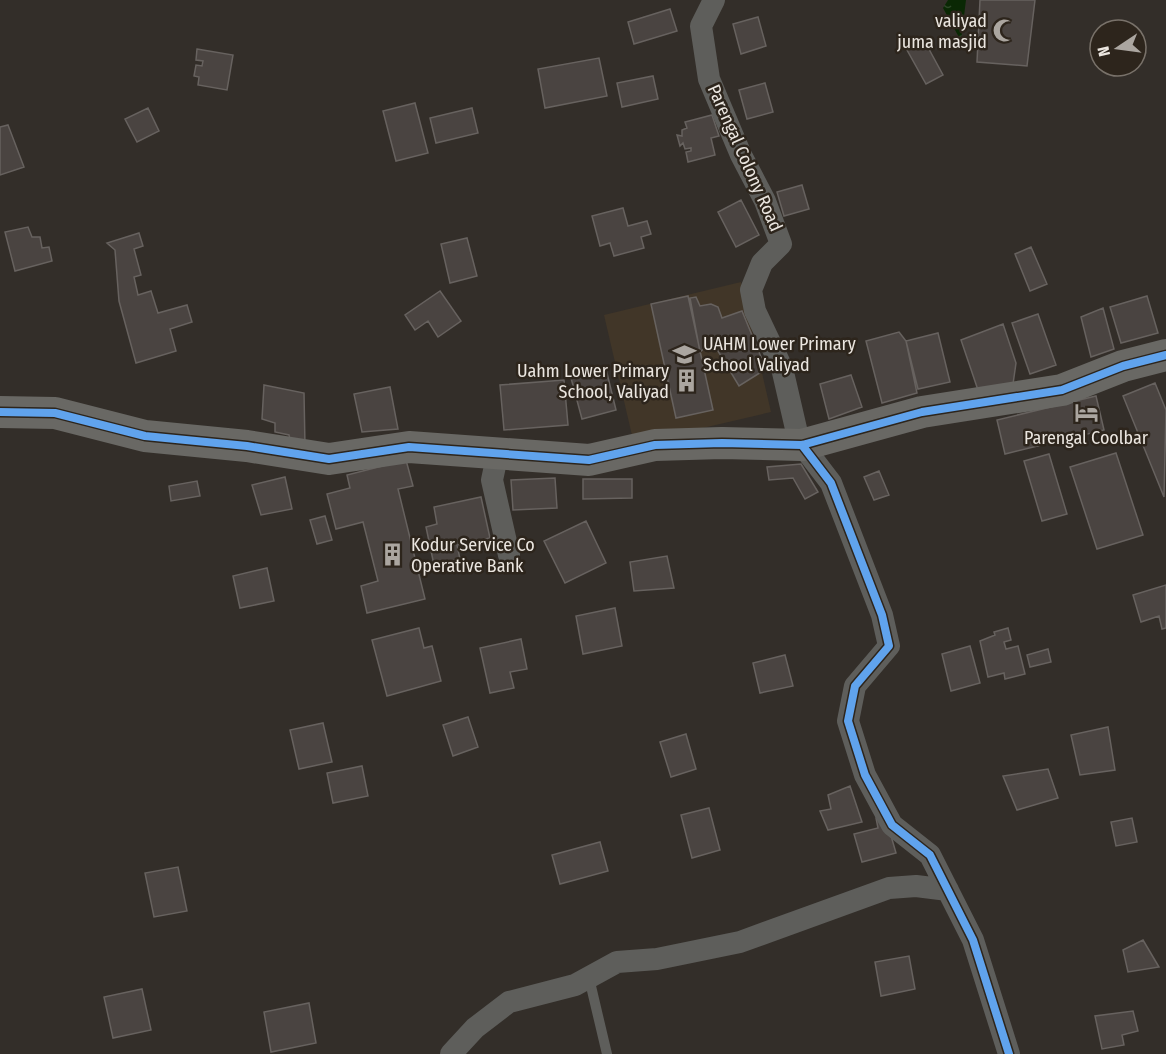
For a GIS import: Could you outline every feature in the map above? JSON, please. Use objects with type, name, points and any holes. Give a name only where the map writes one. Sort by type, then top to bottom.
[{"type":"street","name":"Parengal Colony Road","points":[[714,0],[701,26],[709,79],[741,155],[765,201],[781,244],[762,263],[751,290],[755,310],[782,368],[801,445]]},
{"type":"street","points":[[0,412],[55,412],[145,436],[247,446],[329,459],[409,447],[589,460],[655,445],[722,443],[801,445],[922,412],[1062,390],[1123,366],[1166,355]]},
{"type":"street","points":[[801,445],[831,483],[882,615],[889,646],[855,687],[848,721],[865,775],[892,825],[930,855],[973,940],[1009,1054]]},
{"type":"street","points":[[498,452],[492,480],[509,555]]},
{"type":"street","points":[[451,1054],[475,1028],[509,1002],[575,985],[617,962],[657,959],[740,942],[889,888],[916,886],[948,890]]},
{"type":"lane","points":[[586,979],[590,982],[607,1054]]},
{"type":"shaded area","name":"UAHM Lower Primary School Valiyad","points":[[741,282],[771,412],[634,444],[604,315]]},
{"type":"water","points":[[948,0],[966,0],[961,41],[943,8]]},
{"type":"building","name":"valiyad juma masjid","points":[[980,0],[1035,0],[1027,66],[977,62]]},
{"type":"building","points":[[670,9],[677,31],[634,44],[628,22]]},
{"type":"building","points":[[758,17],[766,46],[741,54],[733,24]]},
{"type":"building","points":[[924,40],[943,75],[926,84],[907,50]]},
{"type":"building","points":[[197,49],[233,55],[227,90],[198,85],[199,77],[194,76],[196,65],[202,66],[203,61],[196,60]]},
{"type":"building","points":[[599,58],[607,96],[545,108],[538,69]]},
{"type":"building","points":[[653,76],[658,99],[622,107],[617,83]]},
{"type":"building","points":[[765,83],[773,112],[747,119],[739,90]]},
{"type":"building","points":[[415,103],[428,153],[396,161],[383,111]]},
{"type":"building","points":[[148,108],[159,131],[137,142],[125,119]]},
{"type":"building","points":[[472,108],[478,133],[436,143],[430,118]]},
{"type":"building","points":[[712,115],[719,136],[711,138],[715,155],[688,162],[686,152],[691,151],[691,148],[685,149],[683,143],[680,146],[677,135],[682,136],[682,130],[687,128],[685,122]]},
{"type":"building","points":[[8,125],[24,167],[0,175],[0,127]]},
{"type":"building","points":[[802,185],[809,209],[784,216],[777,192]]},
{"type":"building","points":[[741,200],[759,235],[736,247],[718,212]]},
{"type":"building","points":[[623,208],[628,226],[647,221],[651,234],[641,237],[644,248],[614,256],[610,243],[600,246],[592,216]]},
{"type":"building","points":[[28,227],[32,237],[40,237],[42,248],[49,247],[52,261],[15,271],[5,232]]},
{"type":"building","points":[[139,233],[143,246],[134,249],[141,275],[134,277],[138,295],[151,291],[158,313],[187,305],[192,322],[170,329],[176,351],[136,363],[119,301],[115,250],[107,243]]},
{"type":"building","points":[[467,238],[477,276],[450,283],[441,244]]},
{"type":"building","points":[[1031,247],[1047,284],[1030,291],[1015,254]]},
{"type":"building","points":[[440,291],[461,321],[438,337],[428,321],[415,330],[405,315]]},
{"type":"building","name":"Uahm Lower Primary School, Valiyad","points":[[688,296],[713,410],[676,418],[651,304]]},
{"type":"building","points":[[1147,296],[1158,333],[1121,343],[1110,307]]},
{"type":"building","name":"Uahm Lower Primary School, Valiyad","points":[[696,297],[700,306],[711,304],[718,307],[722,318],[742,311],[766,369],[739,386],[712,341],[700,352],[690,298]]},
{"type":"building","points":[[1103,308],[1114,349],[1091,357],[1081,317]]},
{"type":"building","points":[[1038,314],[1056,365],[1030,374],[1012,323]]},
{"type":"building","points":[[1003,324],[1016,363],[1013,384],[980,396],[961,340]]},
{"type":"building","points":[[899,332],[906,341],[917,393],[882,403],[866,341]]},
{"type":"building","points":[[938,333],[950,382],[918,389],[906,341]]},
{"type":"building","points":[[606,369],[616,410],[582,419],[571,378]]},
{"type":"building","points":[[851,375],[862,407],[829,419],[820,384]]},
{"type":"building","points":[[564,380],[568,425],[504,430],[500,385]]},
{"type":"building","points":[[1155,383],[1166,410],[1164,497],[1123,396]]},
{"type":"building","points":[[264,385],[304,393],[305,446],[291,445],[289,435],[275,432],[275,423],[262,419]]},
{"type":"building","points":[[390,387],[398,429],[362,432],[354,394]]},
{"type":"building","points":[[1096,396],[1104,430],[1005,454],[997,420]]},
{"type":"building","points":[[1116,453],[1143,535],[1097,549],[1070,467]]},
{"type":"building","points":[[1049,454],[1067,514],[1042,521],[1024,461]]},
{"type":"building","name":"Kodur Service Co Operative Bank","points":[[406,460],[413,486],[398,489],[425,599],[367,613],[361,586],[378,581],[363,522],[336,529],[327,494],[350,488],[347,475]]},
{"type":"building","points":[[801,464],[818,492],[805,499],[793,478],[769,480],[767,467]]},
{"type":"building","points":[[879,471],[889,495],[874,500],[864,477]]},
{"type":"building","points":[[285,477],[292,509],[261,515],[252,485]]},
{"type":"building","points":[[555,478],[557,508],[513,510],[511,480]]},
{"type":"building","points":[[583,479],[632,479],[632,498],[583,499]]},
{"type":"building","points":[[197,481],[200,496],[171,501],[169,486]]},
{"type":"building","points":[[481,497],[490,538],[457,545],[460,559],[434,565],[426,527],[437,524],[434,507]]},
{"type":"building","points":[[325,516],[332,540],[317,544],[310,520]]},
{"type":"building","points":[[586,521],[606,563],[565,583],[544,541]]},
{"type":"building","points":[[667,556],[674,588],[634,591],[630,562]]},
{"type":"building","points":[[267,568],[274,601],[240,608],[233,576]]},
{"type":"building","points":[[1166,585],[1166,628],[1162,629],[1159,616],[1141,622],[1133,595]]},
{"type":"building","points":[[615,608],[622,646],[583,654],[576,616]]},
{"type":"building","points":[[419,628],[424,648],[432,646],[441,681],[387,696],[372,640]]},
{"type":"building","points":[[1008,628],[1011,640],[1004,642],[1006,649],[1018,646],[1025,674],[1005,679],[1004,673],[988,677],[980,641],[995,635],[994,632]]},
{"type":"building","points":[[521,639],[527,669],[510,672],[514,688],[490,693],[480,648]]},
{"type":"building","points":[[970,646],[980,683],[951,691],[942,654]]},
{"type":"building","points":[[1048,649],[1051,662],[1030,667],[1027,655]]},
{"type":"building","points":[[785,655],[793,686],[760,693],[753,663]]},
{"type":"building","points":[[468,717],[478,747],[453,756],[443,725]]},
{"type":"building","points":[[323,723],[332,762],[299,769],[290,730]]},
{"type":"building","points":[[1108,727],[1115,770],[1080,775],[1071,735]]},
{"type":"building","points":[[686,734],[696,769],[671,777],[660,742]]},
{"type":"building","points":[[362,766],[368,796],[333,803],[327,773]]},
{"type":"building","points":[[1048,769],[1058,798],[1017,810],[1003,776]]},
{"type":"building","points":[[850,786],[862,822],[828,830],[820,811],[831,809],[828,795]]},
{"type":"building","points":[[709,808],[720,850],[692,858],[681,815]]},
{"type":"building","points":[[885,815],[896,853],[862,862],[854,834],[878,828],[876,818]]},
{"type":"building","points":[[1132,818],[1137,842],[1116,846],[1111,822]]},
{"type":"building","points":[[600,842],[608,871],[560,884],[552,855]]},
{"type":"building","points":[[178,867],[187,911],[154,917],[145,873]]},
{"type":"building","points":[[1143,940],[1159,967],[1128,972],[1123,950]]},
{"type":"building","points":[[909,956],[915,989],[881,996],[875,962]]},
{"type":"building","points":[[142,989],[151,1030],[113,1038],[104,997]]},
{"type":"building","points":[[309,1003],[316,1043],[271,1052],[264,1012]]},
{"type":"building","points":[[1133,1011],[1138,1031],[1122,1035],[1124,1045],[1102,1049],[1095,1016]]},
{"type":"cycle path","points":[[0,412],[55,413],[145,436],[247,446],[329,459],[409,447],[589,460],[655,445],[722,443],[802,445],[922,412],[1062,390],[1123,366],[1166,355]]},
{"type":"cycle path","points":[[802,445],[831,483],[882,615],[889,646],[855,686],[848,721],[865,775],[892,825],[930,855],[973,940],[1009,1054]]},
{"type":"place","name":"valiyad juma masjid","points":[[1005,31]]},
{"type":"place","name":"UAHM Lower Primary School Valiyad","points":[[685,354]]},
{"type":"place","name":"Uahm Lower Primary School, Valiyad","points":[[687,381]]},
{"type":"place","name":"Parengal Coolbar","points":[[1086,412]]},
{"type":"place","name":"Kodur Service Co Operative Bank","points":[[393,555]]}]
